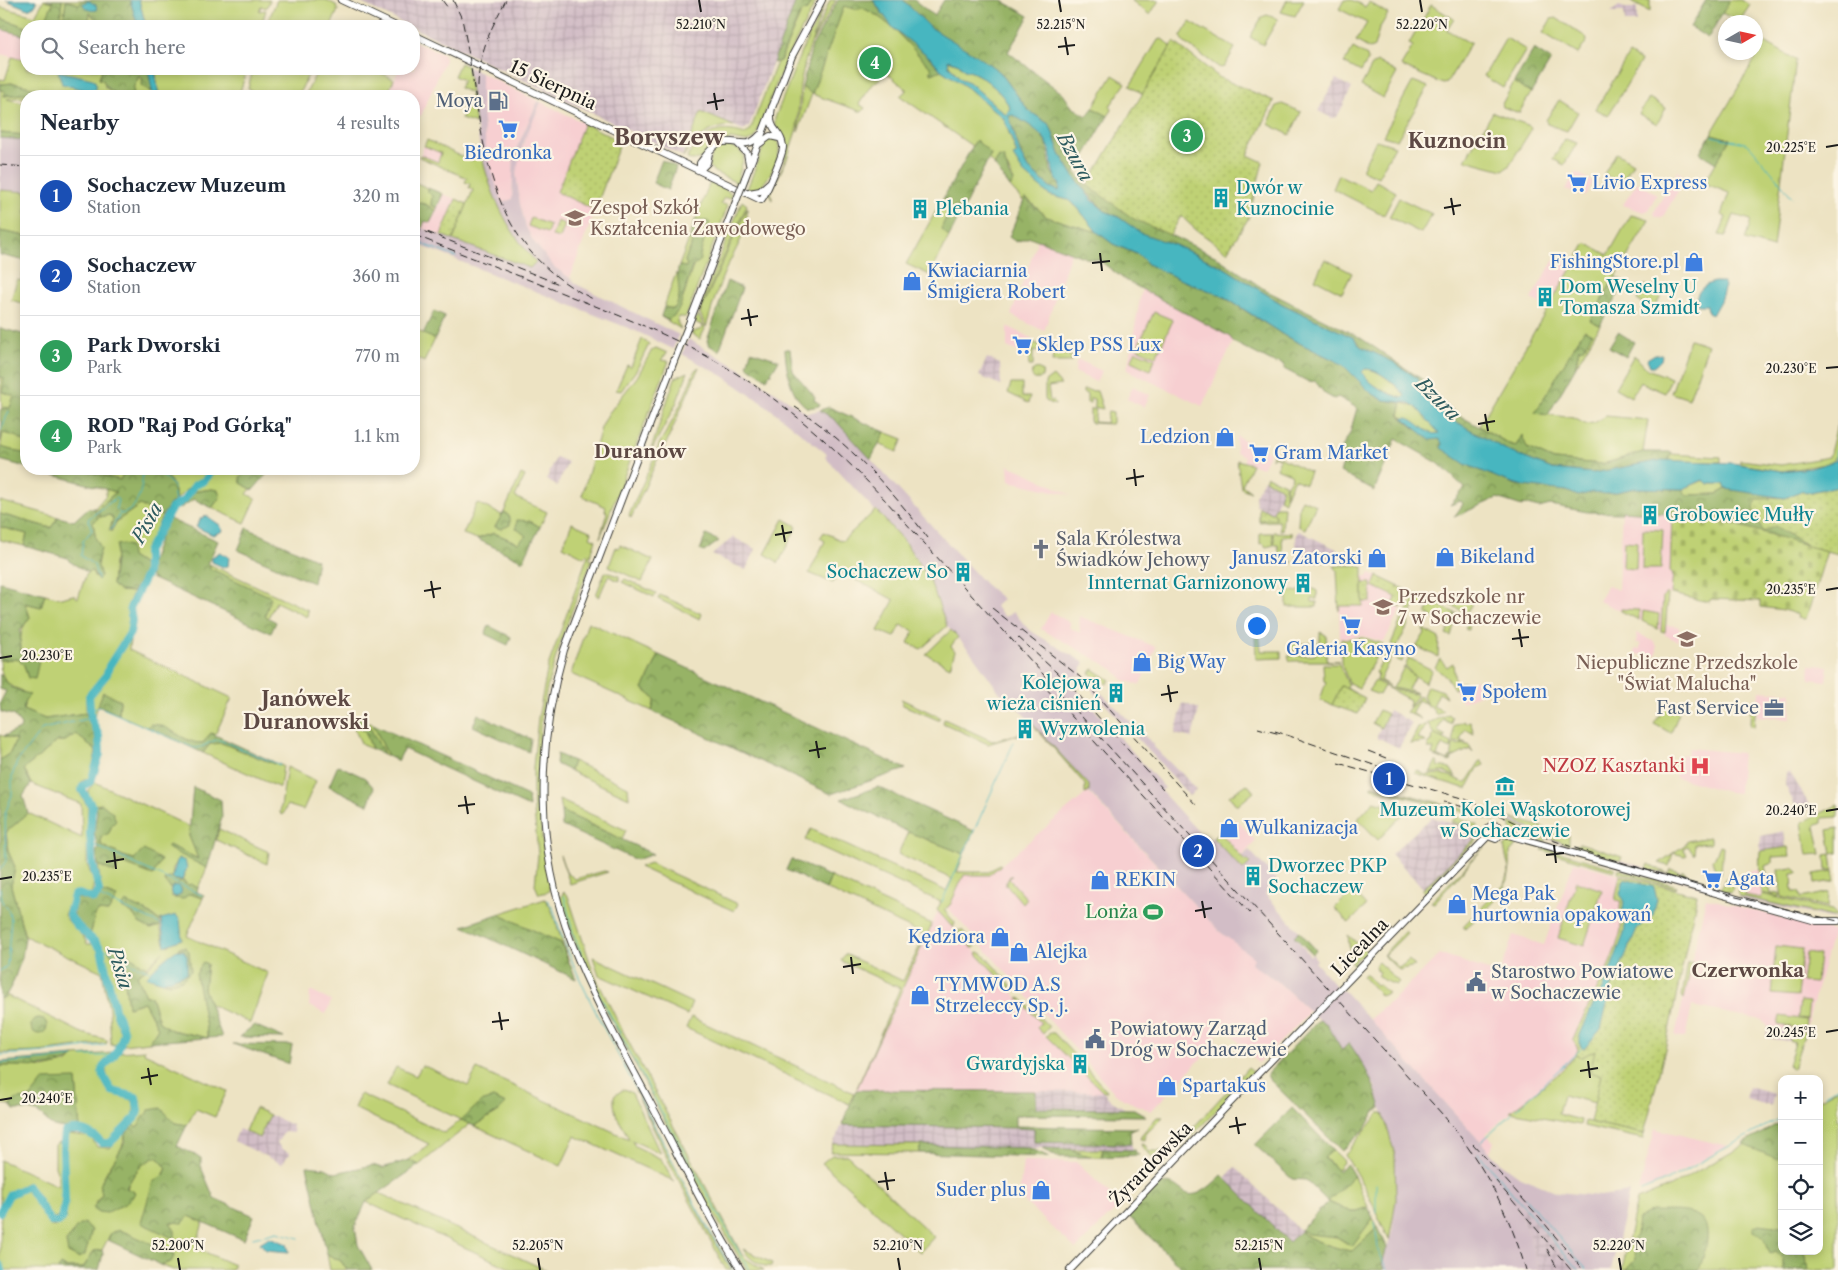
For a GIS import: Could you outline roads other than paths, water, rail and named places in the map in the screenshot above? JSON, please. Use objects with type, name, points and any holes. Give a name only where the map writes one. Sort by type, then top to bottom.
[{"type":"main road","points":[[341,0],[383,20]]},
{"type":"main road","points":[[742,1270],[704,1205],[581,967],[555,892],[548,857],[543,814],[545,736],[554,684],[564,650],[772,107],[795,50],[822,0]]},
{"type":"main road","name":"15 Sierpnia","points":[[420,38],[761,200],[767,192],[769,183]]},
{"type":"main road","points":[[747,193],[760,190],[769,183],[782,151],[781,141],[771,125],[772,107]]},
{"type":"main road","points":[[700,170],[709,153],[722,142],[746,144],[754,140],[764,128]]},
{"type":"main road","points":[[757,147],[763,139],[770,136],[777,136],[781,141]]},
{"type":"main road","points":[[738,144],[747,155],[749,169]]},
{"type":"main road","points":[[685,163],[705,162]]},
{"type":"main road","points":[[705,162],[710,175]]},
{"type":"main road","points":[[1492,825],[1498,826],[1501,833],[1496,839],[1488,836],[1488,828],[1492,825]]},
{"type":"main road","points":[[1501,833],[1816,921],[1838,921]]},
{"type":"main road","name":"Licealna","points":[[1253,1080],[1488,836]]},
{"type":"main road","name":"Żyrardowska","points":[[1070,1270],[1253,1080]]},
{"type":"water","points":[[6,0],[36,0],[36,5],[28,9]]},
{"type":"water","points":[[130,0],[139,0],[144,20],[136,20]]},
{"type":"water","points":[[873,0],[903,0],[930,27],[1000,72],[1028,110],[1050,125],[1060,154],[1073,175],[1091,199],[1105,211],[1117,216],[1141,233],[1175,245],[1223,267],[1282,304],[1354,338],[1360,346],[1393,362],[1417,378],[1435,405],[1453,420],[1510,452],[1552,469],[1593,473],[1662,460],[1732,463],[1782,471],[1811,468],[1838,460],[1838,486],[1806,493],[1801,491],[1785,498],[1726,489],[1724,484],[1709,484],[1703,480],[1683,489],[1636,488],[1606,494],[1593,492],[1578,496],[1567,491],[1523,486],[1465,464],[1441,448],[1442,443],[1439,439],[1430,440],[1403,418],[1412,420],[1434,434],[1439,433],[1415,406],[1409,403],[1384,400],[1371,393],[1342,364],[1285,336],[1223,296],[1149,265],[1139,255],[1113,244],[1097,232],[1077,207],[1068,200],[1049,195],[1023,172],[1013,156],[1017,154],[1004,119],[968,88],[941,70],[932,59],[893,28]],"holes":[[[948,60],[959,64],[964,70],[977,75],[991,84],[1010,108],[1006,115],[969,82],[961,79],[949,66]],[[1013,115],[1024,122],[1044,139],[1050,151],[1053,172],[1060,185],[1059,191],[1050,187],[1027,167],[1020,153],[1009,116]],[[1365,369],[1370,369],[1382,374],[1398,387],[1405,396],[1402,398],[1380,389],[1370,382],[1362,372]]]},
{"type":"water","points":[[89,1],[96,5],[97,10],[86,9],[83,3]]},
{"type":"water","points":[[59,75],[76,75],[93,79],[96,83],[96,89],[84,90],[62,84]]},
{"type":"water","points":[[149,75],[156,75],[158,90],[152,90]]},
{"type":"water","points":[[1715,282],[1723,282],[1725,286],[1720,301],[1712,315],[1708,313],[1707,305],[1698,305],[1696,301],[1702,288]]},
{"type":"water","points":[[1655,354],[1662,355],[1661,360],[1655,366],[1650,366],[1647,359]]},
{"type":"water","points":[[207,516],[220,525],[223,531],[213,535],[196,527],[201,518]]},
{"type":"water","points":[[220,552],[229,557],[228,566],[223,567],[212,562],[212,557]]},
{"type":"water","points":[[178,858],[185,861],[187,868],[182,880],[175,880],[172,877]]},
{"type":"water","points":[[1624,879],[1654,887],[1657,900],[1653,915],[1637,929],[1610,991],[1601,1029],[1584,1049],[1580,1046],[1580,1035],[1591,1009],[1603,989],[1624,934],[1625,925],[1622,915],[1624,901],[1620,894]]},
{"type":"water","points":[[176,885],[182,891],[176,897],[170,891]]},
{"type":"water","points":[[176,915],[180,920],[182,939],[165,946],[161,919]]},
{"type":"water","points":[[178,950],[184,951],[187,956],[187,973],[163,982],[147,977],[170,954]]},
{"type":"water","points":[[269,1237],[287,1244],[289,1252],[266,1250],[260,1243]]},
{"type":"waterway","points":[[1712,136],[1745,143],[1751,147],[1792,197]]},
{"type":"waterway","points":[[420,243],[456,257]]},
{"type":"waterway","points":[[1,430],[9,411]]},
{"type":"waterway","points":[[1835,460],[1838,424]]},
{"type":"waterway","points":[[98,579],[94,565],[81,556],[83,541],[92,530],[88,519],[116,498],[118,500],[116,508],[120,514],[132,508],[139,496],[142,475]]},
{"type":"waterway","points":[[162,475],[173,485],[175,505]]},
{"type":"waterway","name":"Pisia","points":[[0,1212],[9,1195],[28,1186],[51,1222],[58,1222],[62,1219],[65,1201],[63,1151],[65,1132],[80,1130],[90,1134],[102,1143],[110,1143],[136,1117],[138,1111],[136,1097],[112,1091],[103,1075],[103,1068],[113,1058],[124,1032],[115,1009],[101,949],[94,940],[76,925],[69,914],[74,895],[79,894],[94,899],[99,891],[92,861],[90,833],[92,806],[82,790],[83,786],[91,781],[100,754],[99,736],[91,718],[89,696],[107,674],[109,666],[130,633],[132,621],[130,608],[147,573],[147,552],[172,508],[184,500],[195,485],[204,481],[209,475]]},
{"type":"waterway","points":[[111,530],[119,515]]},
{"type":"waterway","points":[[89,710],[100,707],[194,748],[220,740],[280,765]]},
{"type":"waterway","points":[[0,870],[6,861],[5,814],[12,795],[12,776],[17,762],[42,729],[91,718]]},
{"type":"waterway","points":[[942,902],[1014,742]]},
{"type":"waterway","points":[[92,844],[202,895]]},
{"type":"waterway","points":[[0,888],[3,904],[8,909],[11,920],[7,966],[0,971]]},
{"type":"waterway","points":[[98,896],[160,924]]},
{"type":"waterway","points":[[564,896],[573,933],[591,979],[749,1270]]},
{"type":"waterway","points":[[547,900],[553,908],[570,956],[591,1002],[695,1205],[733,1270]]},
{"type":"waterway","points":[[101,949],[111,951],[122,960],[152,972]]},
{"type":"waterway","points":[[0,1055],[48,1052],[106,1045]]},
{"type":"waterway","name":"Pisia","points":[[113,1046],[119,1045]]},
{"type":"waterway","points":[[1517,1109],[1582,1048]]},
{"type":"waterway","points":[[81,1056],[113,1056]]},
{"type":"waterway","points":[[0,1063],[74,1057]]},
{"type":"waterway","points":[[1825,1094],[1838,1087]]},
{"type":"waterway","points":[[1481,1142],[1512,1114]]},
{"type":"waterway","points":[[1641,1191],[1668,1180],[1778,1119]]},
{"type":"waterway","points":[[1478,1153],[1578,1270]]},
{"type":"waterway","points":[[1376,1184],[1376,1212]]},
{"type":"waterway","points":[[1525,1198],[1587,1270]]},
{"type":"waterway","points":[[1375,1222],[1378,1249],[1387,1270]]},
{"type":"waterway","points":[[253,1238],[277,1232],[299,1238]]},
{"type":"waterway","name":"Pisia","points":[[0,1265],[2,1270]]},
{"type":"railway","points":[[442,0],[448,8]]},
{"type":"railway","points":[[453,0],[462,19],[483,140],[492,178],[506,214],[526,246],[554,275],[593,299]]},
{"type":"railway","points":[[478,87],[483,52],[506,0]]},
{"type":"railway","points":[[0,165],[20,167]]},
{"type":"railway","points":[[420,230],[432,235]]},
{"type":"railway","points":[[427,232],[559,284]]},
{"type":"railway","points":[[420,237],[615,314],[697,351],[737,374],[778,402],[834,449],[886,501],[1443,1115],[1470,1150],[1493,1188],[1503,1208],[1526,1270]]},
{"type":"railway","points":[[795,407],[814,420],[867,466],[928,538]]},
{"type":"railway","points":[[992,608],[1080,677],[1196,805]]},
{"type":"railway","points":[[1018,637],[1068,683],[1163,789]]},
{"type":"railway","points":[[1045,687],[1250,913]]},
{"type":"railway","points":[[1258,728],[1280,734]]},
{"type":"railway","points":[[1275,731],[1394,772]]},
{"type":"railway","points":[[1368,751],[1386,758]]},
{"type":"railway","points":[[1338,763],[1465,799],[1549,839],[1581,850],[1736,897],[1838,921]]},
{"type":"railway","points":[[1444,802],[1480,811]]},
{"type":"railway","points":[[1473,1144],[1540,1218],[1583,1270]]},
{"type":"railway","points":[[1496,1181],[1571,1270]]},
{"type":"railway","points":[[1547,1249],[1558,1270]]},
{"type":"place","name":"ROD \"Raj Pod Górką\"","points":[[875,63]]},
{"type":"place","name":"Moya","points":[[498,101]]},
{"type":"place","name":"Biedronka","points":[[508,129]]},
{"type":"place","name":"Park Dworski","points":[[1187,136]]},
{"type":"place","name":"Livio Express","points":[[1577,183]]},
{"type":"place","name":"Dwór w Kuznocinie","points":[[1221,198]]},
{"type":"place","name":"Plebania","points":[[920,209]]},
{"type":"place","name":"Zespoł Szkół Kształcenia Zawodowego","points":[[575,218]]},
{"type":"place","name":"FishingStore.pl","points":[[1694,262]]},
{"type":"place","name":"Kwiaciarnia Śmigiera Robert","points":[[912,281]]},
{"type":"place","name":"Dom Weselny U Tomasza Szmidt","points":[[1545,297]]},
{"type":"place","name":"Sklep PSS Lux","points":[[1022,345]]},
{"type":"place","name":"Ledzion","points":[[1225,437]]},
{"type":"place","name":"Gram Market","points":[[1259,453]]},
{"type":"place","name":"Grobowiec Mułły","points":[[1650,515]]},
{"type":"place","name":"Sala Królestwa Świadków Jehowy","points":[[1041,549]]},
{"type":"place","name":"Bikeland","points":[[1445,557]]},
{"type":"place","name":"Janusz Zatorski","points":[[1377,558]]},
{"type":"place","name":"Sochaczew So","points":[[963,572]]},
{"type":"place","name":"Innternat Garnizonowy","points":[[1303,583]]},
{"type":"place","name":"Przedszkole nr 7 w Sochaczewie","points":[[1383,607]]},
{"type":"place","name":"Galeria Kasyno","points":[[1351,625]]},
{"type":"place","name":"Niepubliczne Przedszkole \"Świat Malucha\"","points":[[1687,639]]},
{"type":"place","name":"Big Way","points":[[1142,662]]},
{"type":"place","name":"Społem","points":[[1467,692]]},
{"type":"place","name":"Kolejowa wieża ciśnień","points":[[1116,693]]},
{"type":"place","name":"Fast Service","points":[[1774,708]]},
{"type":"place","name":"Wyzwolenia","points":[[1025,729]]},
{"type":"place","name":"NZOZ Kasztanki","points":[[1700,766]]},
{"type":"place","name":"Sochaczew Muzeum","points":[[1389,779]]},
{"type":"place","name":"Muzeum Kolei Wąskotorowej w Sochaczewie","points":[[1505,786]]},
{"type":"place","name":"Wulkanizacja","points":[[1229,828]]},
{"type":"place","name":"Sochaczew","points":[[1198,851]]},
{"type":"place","name":"Dworzec PKP Sochaczew","points":[[1253,876]]},
{"type":"place","name":"Agata","points":[[1712,879]]},
{"type":"place","name":"REKIN","points":[[1100,880]]},
{"type":"place","name":"Mega Pak hurtownia opakowań","points":[[1457,904]]},
{"type":"place","name":"Lonża","points":[[1153,912]]},
{"type":"place","name":"Kędziora","points":[[1000,937]]},
{"type":"place","name":"Alejka","points":[[1019,952]]},
{"type":"place","name":"Starostwo Powiatowe w Sochaczewie","points":[[1476,982]]},
{"type":"place","name":"TYMWOD A.S Strzeleccy Sp. j.","points":[[920,995]]},
{"type":"place","name":"Powiatowy Zarząd Dróg w Sochaczewie","points":[[1095,1039]]},
{"type":"place","name":"Gwardyjska","points":[[1080,1064]]},
{"type":"place","name":"Spartakus","points":[[1167,1086]]},
{"type":"place","name":"Suder plus","points":[[1041,1190]]},
{"type":"district","name":"Boryszew","points":[[669,137]]},
{"type":"district","name":"Kuznocin","points":[[1457,141]]},
{"type":"district","name":"Duranów","points":[[640,451]]},
{"type":"district","name":"Janówek Duranowski","points":[[306,710]]},
{"type":"district","name":"Czerwonka","points":[[1748,970]]},
{"type":"water label","name":"Bzura","points":[[1075,157]]},
{"type":"water label","name":"Bzura","points":[[1438,399]]}]
